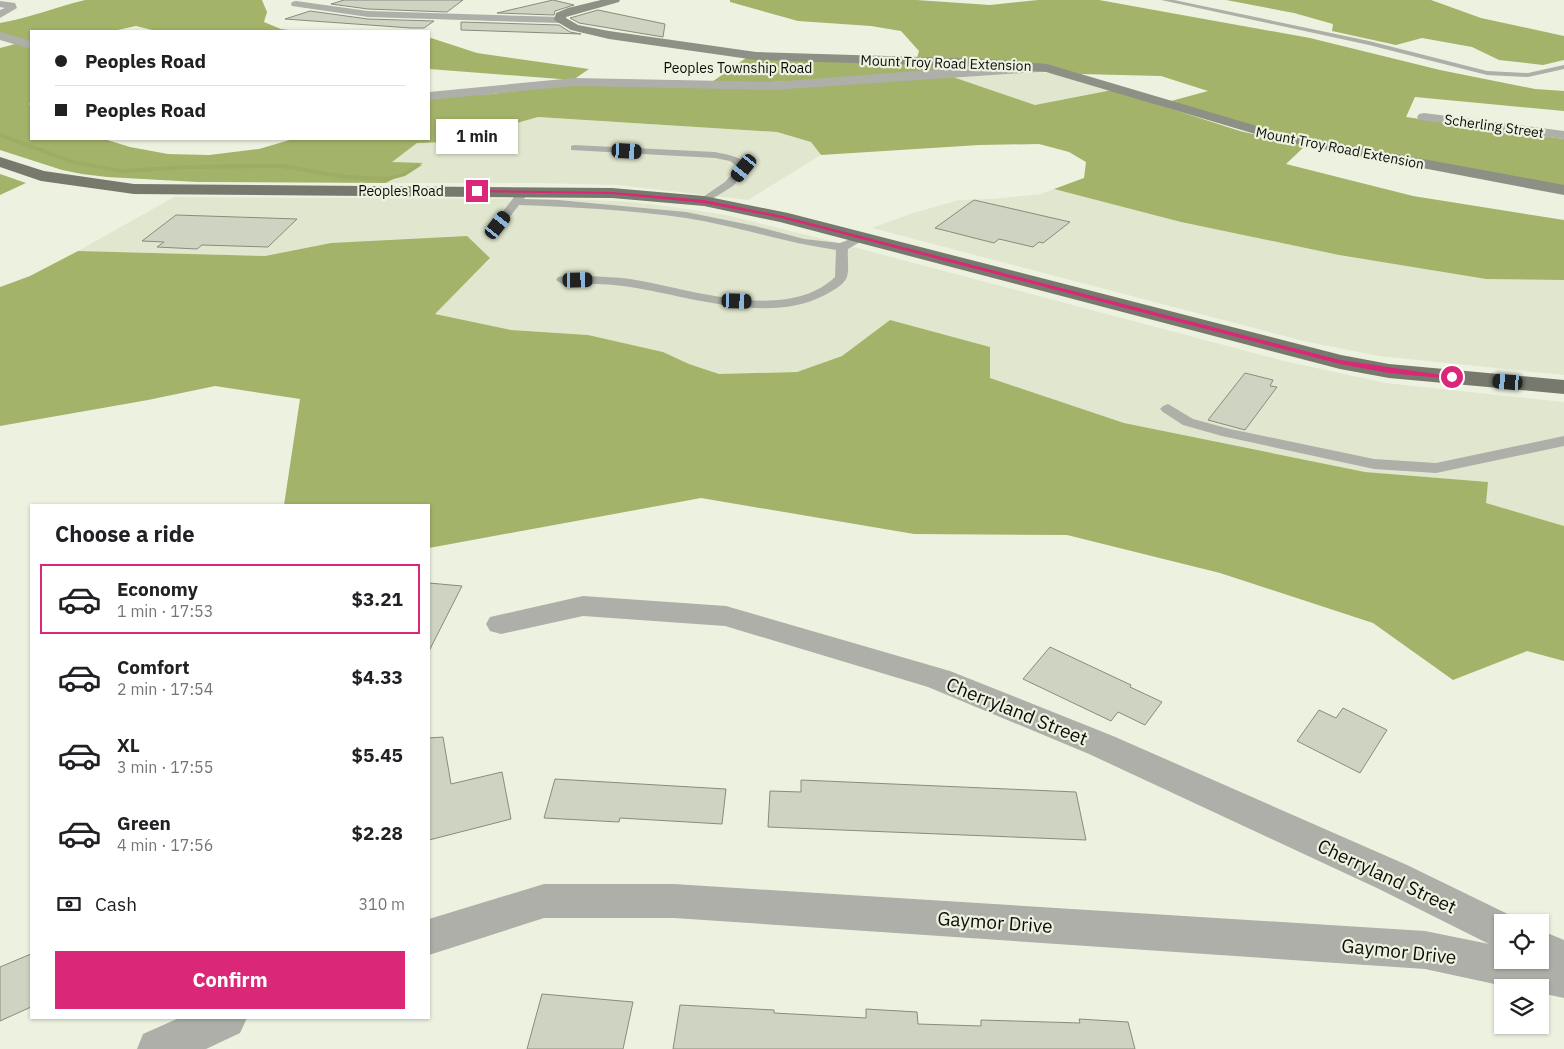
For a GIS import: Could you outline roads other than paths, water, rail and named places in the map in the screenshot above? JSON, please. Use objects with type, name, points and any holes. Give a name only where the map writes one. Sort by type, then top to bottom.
[{"type":"main road","name":"Peoples Road","points":[[0,162],[41,176],[134,189],[520,197],[612,193],[704,201],[782,217],[1340,362],[1389,371],[1564,387]]},
{"type":"street","points":[[560,20],[560,15],[572,10],[615,0]]},
{"type":"street","points":[[0,4],[11,5],[12,8],[0,15]]},
{"type":"street","points":[[296,4],[368,14],[560,20]]},
{"type":"street","points":[[523,8],[560,20]]},
{"type":"street","name":"Mount Troy Road Extension","points":[[560,20],[575,28],[609,36],[756,56],[987,62],[1047,68],[1275,136],[1564,190]]},
{"type":"street","points":[[0,36],[27,44]]},
{"type":"street","name":"Peoples Township Road","points":[[430,96],[481,93],[558,83],[594,81],[708,87],[751,86],[838,83],[960,72],[1047,68]]},
{"type":"street","name":"Scherling Street","points":[[1424,117],[1564,135]]},
{"type":"street","name":"Cherryland Street","points":[[501,624],[583,606],[726,616],[939,679],[1101,745],[1393,877],[1494,927]]},
{"type":"street","name":"Gaymor Drive","points":[[430,938],[544,901],[674,901],[1425,950],[1564,979]]},
{"type":"street","points":[[1549,954],[1564,961]]},
{"type":"street","points":[[159,1049],[223,1019]]},
{"type":"lane","points":[[1164,0],[1369,43],[1487,73],[1516,76],[1536,74],[1564,66]]},
{"type":"lane","points":[[1297,22],[1305,27],[1304,30]]},
{"type":"lane","points":[[1457,66],[1468,61]]},
{"type":"lane","points":[[574,148],[715,155],[743,165],[744,168],[736,177],[704,201]]},
{"type":"lane","points":[[498,225],[520,197],[558,203],[686,215],[755,229],[802,242],[842,247],[860,238]]},
{"type":"lane","points":[[562,280],[594,279],[632,283],[686,295],[737,301],[786,303],[806,300],[820,294],[841,277],[840,260],[842,247]]},
{"type":"lane","points":[[1168,409],[1188,422],[1228,434],[1374,464],[1436,468],[1564,441]]},
{"type":"waterway","points":[[0,135],[75,163],[123,171],[188,167],[281,166],[346,177],[386,179],[403,175],[419,165]]}]
